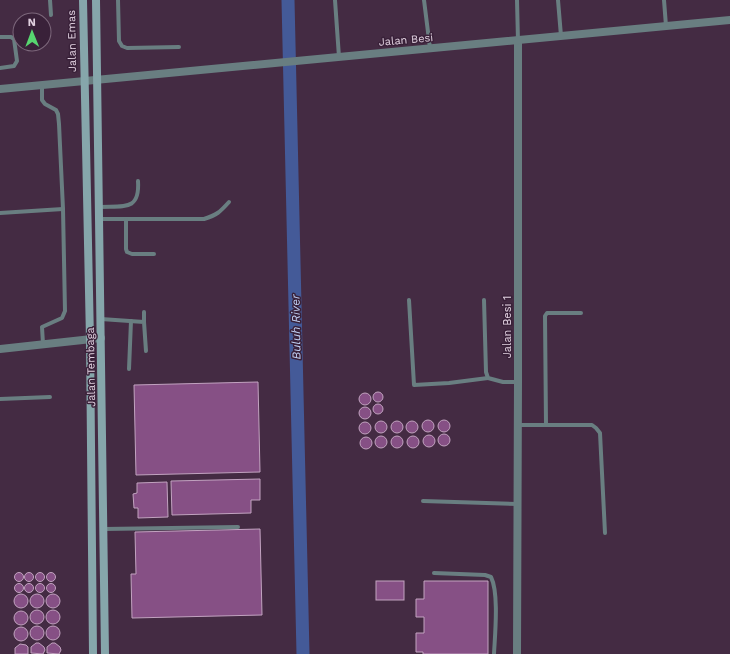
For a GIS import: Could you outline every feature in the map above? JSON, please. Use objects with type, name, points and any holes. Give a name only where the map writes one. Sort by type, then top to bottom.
[{"type":"main road","name":"Jalan Emas","points":[[83,0],[84,81]]},
{"type":"main road","points":[[96,0],[98,80]]},
{"type":"main road","name":"Jalan Tembaga","points":[[98,80],[105,654]]},
{"type":"main road","name":"Jalan Tembaga","points":[[84,81],[90,340],[93,654]]},
{"type":"street","name":"Jalan Besi","points":[[0,89],[730,20]]},
{"type":"street","name":"Jalan Besi 1","points":[[517,654],[518,41]]},
{"type":"street","points":[[0,349],[101,338]]},
{"type":"lane","points":[[50,0],[52,12]]},
{"type":"lane","points":[[118,0],[119,41],[122,46],[127,48],[179,47]]},
{"type":"lane","points":[[335,0],[339,57]]},
{"type":"lane","points":[[424,0],[430,49]]},
{"type":"lane","name":"Jalan Besi 1","points":[[517,0],[518,41]]},
{"type":"lane","points":[[558,0],[561,36]]},
{"type":"lane","points":[[664,0],[666,26]]},
{"type":"lane","points":[[0,37],[11,37],[14,39],[16,61],[14,66],[0,68]]},
{"type":"lane","points":[[42,85],[42,100],[45,104],[56,110],[58,114],[63,209],[65,311],[62,318],[42,327],[43,344]]},
{"type":"lane","points":[[100,207],[127,205],[134,202],[139,192],[138,181]]},
{"type":"lane","points":[[100,219],[126,220],[204,218],[214,216],[229,202]]},
{"type":"lane","points":[[0,213],[63,209]]},
{"type":"lane","points":[[126,220],[127,252],[132,254],[154,254]]},
{"type":"lane","points":[[410,300],[414,385],[449,383],[488,378],[503,382],[518,382]]},
{"type":"lane","points":[[484,300],[486,372],[488,378]]},
{"type":"lane","points":[[144,312],[146,351]]},
{"type":"lane","points":[[546,425],[545,316],[547,314],[581,313]]},
{"type":"lane","points":[[101,320],[144,322]]},
{"type":"lane","points":[[129,369],[131,321]]},
{"type":"lane","points":[[0,399],[50,398]]},
{"type":"lane","points":[[518,424],[592,425],[600,433],[605,533]]},
{"type":"lane","points":[[424,501],[518,504]]},
{"type":"lane","points":[[104,529],[238,527]]},
{"type":"lane","points":[[434,572],[485,575],[491,577],[494,583],[496,614],[494,654]]},
{"type":"building","points":[[258,382],[260,472],[136,475],[134,385]]},
{"type":"building","points":[[376,392],[380,392],[382,393],[382,401],[376,402],[373,399],[373,395]]},
{"type":"building","points":[[363,393],[367,393],[371,399],[367,405],[363,405],[359,401],[359,397]]},
{"type":"building","points":[[376,404],[380,404],[382,405],[382,413],[376,414],[373,411],[373,407]]},
{"type":"building","points":[[363,407],[367,407],[371,413],[367,419],[363,419],[359,415],[359,411]]},
{"type":"building","points":[[426,420],[430,420],[434,426],[430,432],[426,432],[422,428],[422,424]]},
{"type":"building","points":[[442,420],[446,420],[450,426],[446,432],[442,432],[438,428],[438,424]]},
{"type":"building","points":[[379,421],[383,421],[387,427],[383,433],[379,433],[375,429],[375,425]]},
{"type":"building","points":[[395,421],[399,421],[403,427],[399,433],[395,433],[391,429],[391,425]]},
{"type":"building","points":[[410,421],[414,421],[418,427],[414,433],[410,433],[406,429],[406,425]]},
{"type":"building","points":[[363,422],[367,422],[371,428],[367,434],[363,434],[359,430],[359,426]]},
{"type":"building","points":[[442,434],[446,434],[450,440],[446,446],[442,446],[438,442],[438,438]]},
{"type":"building","points":[[427,435],[431,435],[435,441],[431,447],[427,447],[423,443],[423,439]]},
{"type":"building","points":[[379,436],[383,436],[387,442],[383,448],[379,448],[375,444],[375,440]]},
{"type":"building","points":[[395,436],[399,436],[403,442],[399,448],[395,448],[391,444],[391,440]]},
{"type":"building","points":[[411,436],[415,436],[419,442],[415,448],[411,448],[407,444],[407,440]]},
{"type":"building","points":[[364,437],[368,437],[372,443],[368,449],[364,449],[360,445],[360,441]]},
{"type":"building","points":[[260,479],[260,500],[251,500],[251,513],[172,515],[171,481]]},
{"type":"building","points":[[167,482],[168,517],[138,518],[138,508],[134,508],[133,494],[137,493],[137,483]]},
{"type":"building","points":[[260,529],[262,615],[132,618],[131,574],[136,574],[135,532]]},
{"type":"building","points":[[17,573],[21,573],[23,577],[21,581],[17,581],[15,579],[15,575]]},
{"type":"building","points":[[27,573],[31,573],[33,577],[31,581],[27,581],[25,579],[25,575]]},
{"type":"building","points":[[38,573],[42,573],[44,577],[42,581],[38,581],[36,579],[36,575]]},
{"type":"building","points":[[49,573],[53,573],[55,577],[53,581],[49,581],[47,579],[47,575]]},
{"type":"building","points":[[376,581],[404,581],[404,600],[376,600]]},
{"type":"building","points":[[424,581],[488,581],[488,654],[423,654],[423,652],[416,652],[416,633],[424,633],[424,617],[416,617],[416,599],[424,599]]},
{"type":"building","points":[[17,584],[21,584],[23,588],[21,592],[17,592],[15,590],[15,586]]},
{"type":"building","points":[[27,584],[31,584],[33,588],[31,592],[27,592],[25,590],[25,586]]},
{"type":"building","points":[[38,584],[42,584],[44,588],[42,592],[38,592],[36,590],[36,586]]},
{"type":"building","points":[[49,584],[53,584],[55,588],[53,592],[49,592],[47,590],[47,586]]},
{"type":"building","points":[[18,594],[24,594],[28,598],[28,604],[24,608],[18,608],[14,604],[14,598]]},
{"type":"building","points":[[34,594],[40,594],[44,598],[44,604],[40,608],[34,608],[30,604],[30,598]]},
{"type":"building","points":[[50,594],[56,594],[60,598],[60,604],[56,608],[50,608],[46,604],[46,598]]},
{"type":"building","points":[[37,610],[42,612],[44,617],[42,622],[37,624],[32,622],[30,617],[32,612]]},
{"type":"building","points":[[53,610],[58,612],[60,617],[58,622],[53,624],[48,622],[46,617],[48,612]]},
{"type":"building","points":[[21,611],[26,613],[28,618],[26,623],[21,625],[16,623],[14,618],[16,613]]},
{"type":"building","points":[[37,626],[42,628],[44,633],[42,638],[37,640],[32,638],[30,633],[32,628]]},
{"type":"building","points":[[50,626],[56,626],[60,630],[60,636],[56,640],[50,640],[46,636],[46,630]]},
{"type":"building","points":[[21,627],[26,629],[28,634],[26,639],[21,641],[16,639],[14,634],[16,629]]},
{"type":"building","points":[[36,643],[39,643],[44,647],[45,650],[43,654],[31,653],[31,647]]},
{"type":"building","points":[[52,643],[55,643],[60,647],[61,650],[59,654],[47,653],[47,647]]},
{"type":"building","points":[[20,644],[28,647],[28,654],[15,654],[15,648]]},
{"type":"waterway","name":"Buluh River","points":[[288,0],[303,654]]}]
